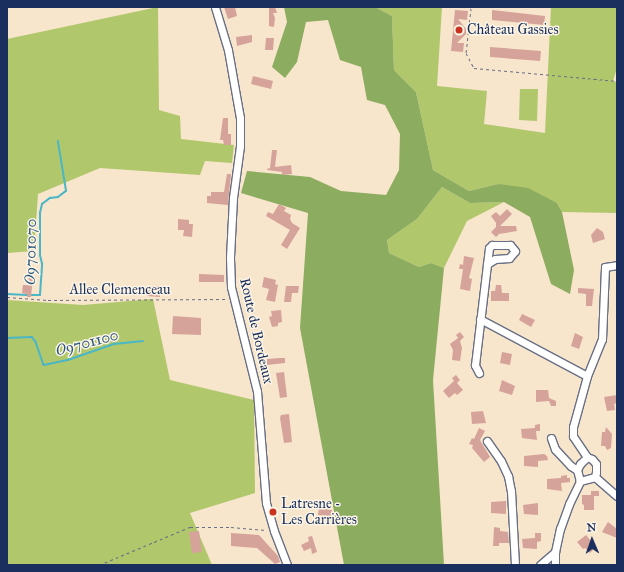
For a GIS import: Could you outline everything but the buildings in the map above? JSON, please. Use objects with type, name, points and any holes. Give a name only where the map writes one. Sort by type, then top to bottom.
[{"type":"street","name":"Route de Bordeaux","points":[[215,7],[228,50],[240,118],[240,146],[233,198],[230,258],[231,287],[257,391],[263,485],[274,531],[287,565]]},
{"type":"street","points":[[479,374],[474,365],[487,264]]},
{"type":"street","points":[[595,477],[596,464],[586,457],[573,436],[572,427],[587,376],[602,339],[605,267],[617,265]]},
{"type":"street","points":[[480,319],[587,376]]},
{"type":"street","points":[[551,438],[555,449],[570,466],[577,470]]},
{"type":"street","points":[[487,441],[501,461],[508,476],[511,491],[515,565]]},
{"type":"street","points":[[554,565],[555,552],[568,504],[580,481],[577,470],[586,457]]},
{"type":"street","points":[[580,481],[595,477]]},
{"type":"street","points":[[595,477],[617,496]]},
{"type":"street","points":[[540,565],[555,552]]},
{"type":"path","points":[[470,8],[466,53],[474,68],[617,81]]},
{"type":"path","name":"Allee Clemenceau","points":[[7,297],[48,300],[233,299]]},
{"type":"path","points":[[99,565],[190,527],[231,527],[274,531]]},
{"type":"green space","points":[[158,7],[159,110],[180,116],[181,139],[234,145],[232,163],[205,161],[200,175],[100,168],[38,194],[34,251],[7,253],[7,39]]},
{"type":"green space","points":[[284,7],[375,7],[392,16],[394,70],[416,92],[433,170],[469,191],[498,184],[528,188],[557,203],[562,212],[574,270],[570,294],[551,284],[530,217],[504,202],[470,203],[442,187],[417,219],[387,240],[389,253],[419,267],[431,263],[444,268],[433,380],[444,565],[344,565],[300,328],[308,213],[241,193],[247,171],[310,177],[341,191],[386,195],[399,170],[400,134],[385,105],[367,100],[361,67],[340,60],[328,20],[306,22],[297,62],[285,78],[272,67],[287,22]]},
{"type":"green space","points":[[375,7],[442,7],[437,86],[487,91],[484,124],[545,133],[551,7],[617,7],[617,68],[613,81],[617,82],[617,213],[562,212],[557,203],[498,184],[469,191],[433,170],[416,92],[394,70],[392,16]]},
{"type":"green space","points":[[520,89],[538,89],[537,121],[519,120]]},
{"type":"green space","points":[[442,187],[470,203],[504,202],[467,221],[444,268],[431,263],[419,267],[389,253],[387,240],[417,219]]},
{"type":"green space","points":[[153,299],[170,380],[254,400],[255,493],[190,513],[212,565],[7,565],[7,300],[83,305]]},
{"type":"waterway","name":"O9701070","points":[[31,295],[40,295],[42,264],[40,255],[40,213],[42,204],[50,198],[58,197],[66,191],[58,142]]},
{"type":"waterway","name":"O9701070","points":[[7,294],[27,295]]},
{"type":"waterway","name":"O9701100","points":[[7,338],[32,337],[36,342],[44,365],[68,360],[114,344],[143,341]]},
{"type":"place","name":"Château Gassies","points":[[459,30]]},
{"type":"place","name":"Latresne - Les Carrières","points":[[273,512]]}]
